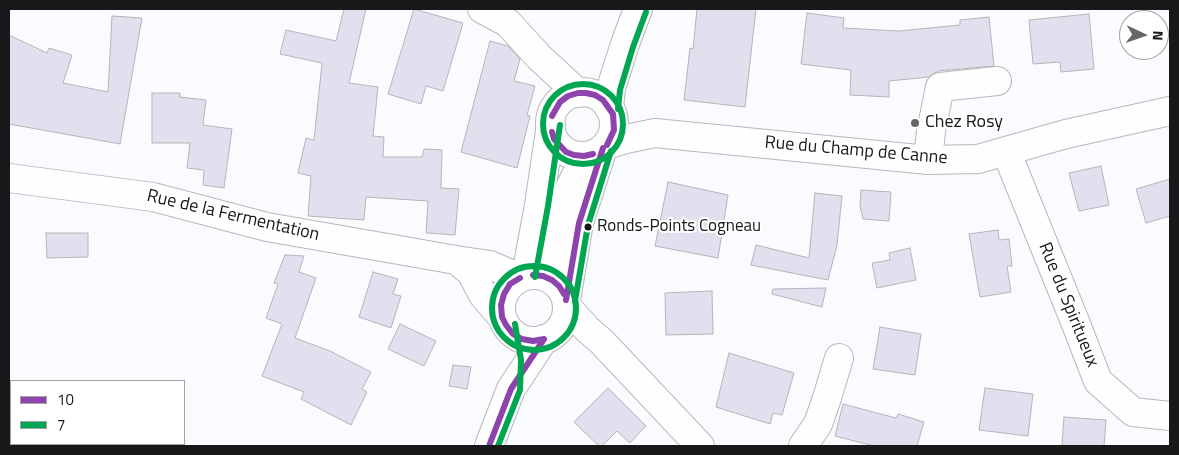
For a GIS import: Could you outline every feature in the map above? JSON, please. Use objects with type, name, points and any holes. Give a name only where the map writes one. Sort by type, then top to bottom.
[{"type":"street","points":[[482,9],[508,23],[539,57],[567,112],[566,152],[584,156],[601,149]]},
{"type":"street","points":[[566,300],[558,283],[555,264],[556,242],[566,196],[576,175],[611,138],[614,122],[611,111],[611,88],[638,9]]},
{"type":"street","points":[[526,276],[539,205],[567,112],[602,76],[625,44]]},
{"type":"street","points":[[928,160],[931,131],[940,87],[997,81]]},
{"type":"street","points":[[567,112],[595,96],[603,100],[611,111]]},
{"type":"street","name":"Rue du Champ de Canne","points":[[611,111],[655,133]]},
{"type":"street","name":"Rue du Champ de Canne","points":[[601,149],[626,139],[655,133],[928,160],[978,159],[1066,134],[1170,111]]},
{"type":"street","points":[[566,196],[563,170],[567,112]]},
{"type":"street","points":[[489,446],[511,389],[546,338],[556,332],[566,316],[566,300],[579,223],[601,149]]},
{"type":"street","name":"Rue du Spiritueux","points":[[1006,151],[1098,381],[1133,412],[1170,416]]},
{"type":"street","name":"Rue de la Fermentation","points":[[9,178],[153,197],[267,227],[490,265],[526,276]]},
{"type":"street","points":[[511,389],[512,361],[501,305],[504,294],[510,284],[543,264],[556,242]]},
{"type":"street","points":[[456,260],[471,272],[483,295],[513,334],[522,339],[533,341],[546,338],[584,339],[602,342]]},
{"type":"street","points":[[526,276],[543,276],[559,286],[566,300],[587,329],[602,342],[700,446]]},
{"type":"street","points":[[803,446],[818,424],[839,358]]},
{"type":"building","points":[[344,9],[366,9],[349,83],[378,87],[373,136],[384,137],[383,157],[422,157],[424,149],[442,150],[441,188],[459,189],[455,235],[426,233],[428,201],[366,197],[364,220],[308,216],[311,176],[298,173],[306,138],[314,140],[322,63],[280,54],[286,30],[336,41]]},
{"type":"building","points":[[414,9],[463,23],[443,91],[426,86],[421,104],[388,94]]},
{"type":"building","points":[[697,9],[756,9],[745,107],[684,100],[690,48],[693,49]]},
{"type":"building","points":[[807,13],[844,18],[843,28],[899,31],[960,25],[960,20],[989,17],[994,66],[938,71],[929,77],[889,81],[889,97],[850,95],[851,70],[801,64]]},
{"type":"building","points":[[1089,14],[1094,69],[1061,72],[1060,62],[1033,64],[1029,20]]},
{"type":"building","points":[[112,16],[142,18],[120,144],[9,124],[9,35],[47,53],[49,48],[72,55],[63,83],[108,92]]},
{"type":"building","points":[[490,41],[508,46],[520,59],[514,81],[535,86],[527,115],[530,116],[517,168],[461,152]]},
{"type":"building","points":[[152,93],[180,93],[180,97],[206,100],[203,125],[232,129],[224,188],[203,185],[204,170],[187,168],[190,143],[152,143]]},
{"type":"building","points":[[1101,166],[1109,205],[1079,211],[1069,173]]},
{"type":"building","points":[[1170,179],[1170,216],[1146,223],[1136,189]]},
{"type":"building","points":[[668,182],[728,195],[718,258],[655,246]]},
{"type":"building","points":[[861,190],[891,192],[889,221],[863,219],[860,206]]},
{"type":"building","points":[[815,193],[842,196],[837,245],[828,280],[751,265],[756,245],[809,258]]},
{"type":"building","points":[[998,230],[999,240],[1009,239],[1012,266],[1007,266],[1011,292],[980,297],[969,234]]},
{"type":"building","points":[[46,233],[88,233],[88,257],[47,258]]},
{"type":"building","points":[[910,248],[916,280],[877,288],[872,263],[890,260],[889,253]]},
{"type":"building","points":[[285,255],[304,256],[299,272],[316,278],[295,338],[330,351],[371,372],[362,389],[367,392],[351,425],[301,399],[304,392],[262,376],[282,324],[266,318],[278,284],[274,283]]},
{"type":"building","points":[[373,272],[398,279],[393,294],[401,296],[391,328],[359,317]]},
{"type":"building","points":[[826,288],[822,307],[772,294],[773,289]]},
{"type":"building","points":[[712,291],[713,334],[666,335],[665,293]]},
{"type":"building","points":[[400,324],[436,341],[424,366],[388,349]]},
{"type":"building","points":[[880,327],[921,334],[915,375],[873,369]]},
{"type":"building","points":[[729,353],[794,373],[782,415],[773,413],[770,424],[716,407]]},
{"type":"building","points":[[453,365],[471,367],[467,389],[449,386]]},
{"type":"building","points":[[608,388],[646,426],[630,443],[617,431],[602,446],[599,446],[574,422]]},
{"type":"building","points":[[985,388],[1033,394],[1028,436],[979,430]]},
{"type":"building","points":[[843,404],[896,418],[898,414],[924,422],[917,446],[874,446],[835,436]]},
{"type":"building","points":[[1064,417],[1106,420],[1104,446],[1062,446]]},
{"type":"transit line","name":"7","points":[[618,109],[620,90],[646,12]]},
{"type":"transit line","name":"7","points":[[583,84],[598,87],[611,96],[620,109],[623,124],[620,139],[611,152],[598,161],[583,164],[568,161],[555,152],[546,139],[543,124],[546,109],[555,96],[568,87],[583,84]]},
{"type":"transit line","name":"10","points":[[552,116],[560,102],[568,96],[578,93],[595,95],[603,100],[613,114],[614,130],[607,145]]},
{"type":"transit line","name":"7","points":[[535,277],[560,125]]},
{"type":"transit line","name":"10","points":[[552,132],[554,139],[566,152],[584,156],[593,154]]},
{"type":"transit line","name":"10","points":[[566,300],[579,223],[603,148]]},
{"type":"transit line","name":"7","points":[[575,301],[588,225],[611,151]]},
{"type":"transit line","name":"7","points":[[534,266],[557,273],[569,285],[576,308],[569,331],[557,343],[534,350],[511,343],[499,331],[492,308],[499,285],[511,273],[534,266]]},
{"type":"transit line","name":"10","points":[[533,275],[543,276],[552,280],[564,294]]},
{"type":"transit line","name":"10","points":[[520,278],[510,284],[504,294],[501,305],[502,317],[513,334],[522,339],[533,341],[544,339]]},
{"type":"transit line","name":"7","points":[[498,446],[520,390],[521,360],[515,324]]},
{"type":"transit line","name":"10","points":[[489,446],[511,389],[544,339]]},
{"type":"place","name":"Chez Rosy","points":[[915,123]]},
{"type":"place","name":"Ronds-Points Cogneau","points":[[588,227]]}]
